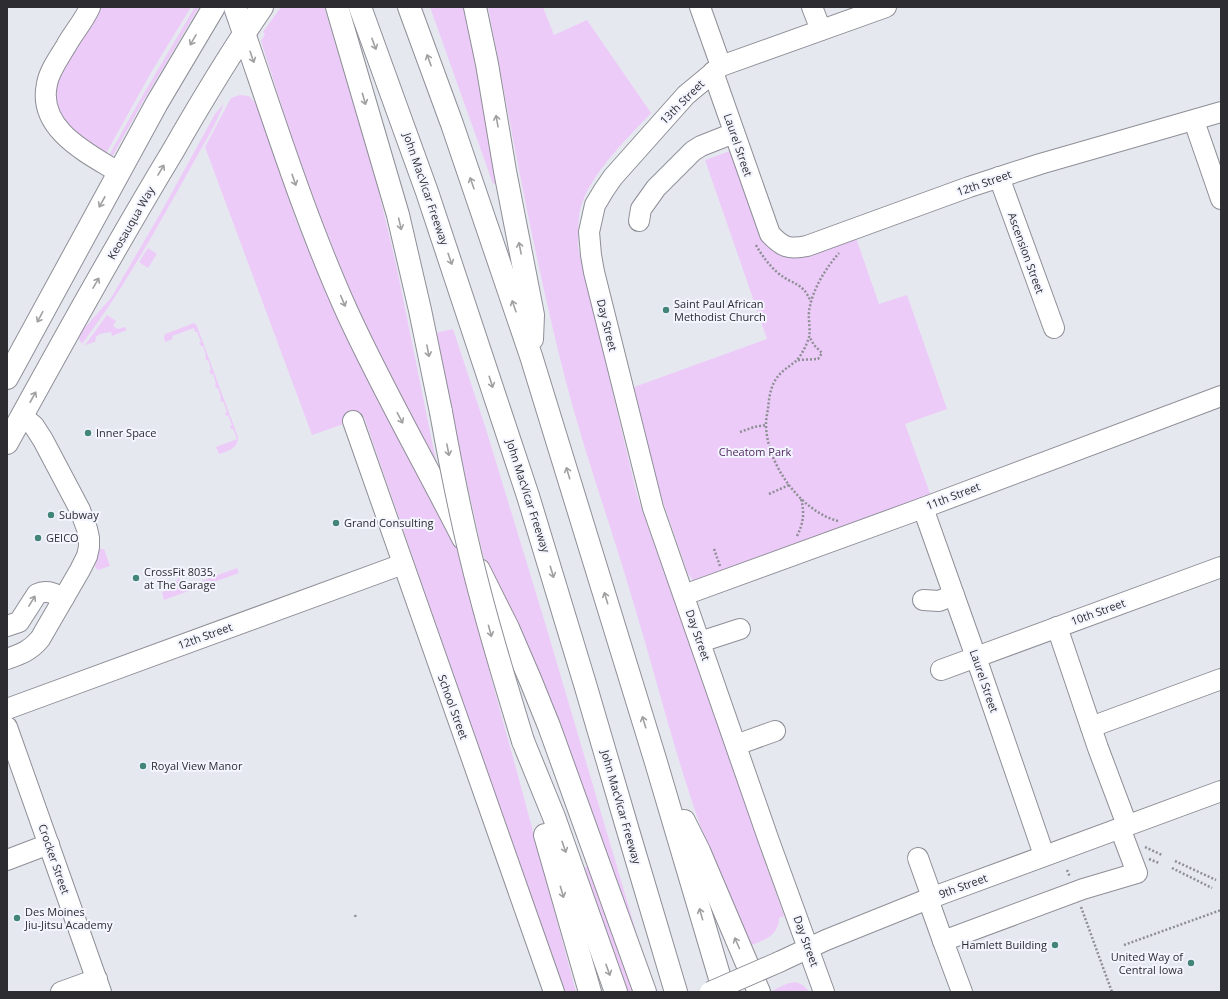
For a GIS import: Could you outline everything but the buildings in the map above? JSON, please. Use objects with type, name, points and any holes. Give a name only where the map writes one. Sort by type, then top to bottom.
[{"type":"main road","points":[[7,378],[118,172],[214,7]]},
{"type":"main road","points":[[235,7],[315,237],[348,313],[376,372],[433,478],[508,628],[530,678],[549,726],[645,992]]},
{"type":"main road","name":"Keosauqua Way","points":[[7,443],[62,342],[148,192],[230,54],[262,7]]},
{"type":"main road","points":[[338,7],[398,214],[420,310],[458,501],[479,592],[500,667],[524,743],[554,817],[616,992]]},
{"type":"main road","name":"John MacVicar Freeway","points":[[360,7],[427,192],[528,496],[676,992]]},
{"type":"main road","points":[[409,7],[452,124],[531,356],[655,759],[724,992]]},
{"type":"main road","points":[[475,7],[487,64],[505,171],[533,315],[531,356]]},
{"type":"main road","points":[[524,743],[541,819],[590,992]]},
{"type":"main road","points":[[655,759],[699,851],[759,992]]},
{"type":"street","points":[[90,7],[70,38],[50,74],[46,84],[48,110],[53,122],[61,133],[70,141],[118,172]]},
{"type":"street","name":"Laurel Street","points":[[700,7],[734,133],[764,218]]},
{"type":"street","points":[[812,7],[820,30]]},
{"type":"street","name":"13th Street","points":[[594,272],[589,232],[595,205],[613,177],[686,95],[717,69],[886,7]]},
{"type":"street","name":"12th Street","points":[[764,218],[770,234],[778,243],[787,247],[796,248],[806,246],[999,177],[1221,112]]},
{"type":"street","points":[[1194,121],[1221,199]]},
{"type":"street","points":[[639,221],[641,209],[656,188],[693,151],[701,146],[734,133]]},
{"type":"street","name":"Ascension Street","points":[[999,177],[1054,328]]},
{"type":"street","name":"Day Street","points":[[594,272],[653,508],[824,992]]},
{"type":"street","name":"11th Street","points":[[684,595],[923,508],[1221,396]]},
{"type":"street","points":[[7,659],[33,647],[40,639],[87,556],[89,548],[87,529],[80,510],[39,433],[34,426],[22,416]]},
{"type":"street","name":"School Street","points":[[353,421],[554,992]]},
{"type":"street","name":"Laurel Street","points":[[923,508],[1044,856]]},
{"type":"street","name":"12th Street","points":[[7,709],[403,564]]},
{"type":"street","name":"10th Street","points":[[941,670],[1221,567]]},
{"type":"street","points":[[7,626],[18,622],[36,594],[46,591],[64,598]]},
{"type":"street","points":[[923,600],[939,600],[954,595]]},
{"type":"street","points":[[943,941],[1083,889],[1137,873],[1091,727],[1057,627]]},
{"type":"street","points":[[700,642],[740,629]]},
{"type":"street","points":[[1091,727],[1221,679]]},
{"type":"street","name":"Crocker Street","points":[[7,727],[99,986]]},
{"type":"street","points":[[736,745],[775,731]]},
{"type":"street","name":"9th Street","points":[[710,992],[808,948],[930,898],[1221,791]]},
{"type":"street","points":[[7,860],[49,844]]},
{"type":"street","points":[[918,858],[943,941],[962,992]]},
{"type":"street","points":[[62,992],[99,986]]},
{"type":"path","points":[[755,243],[764,259],[770,266],[787,279],[803,288],[811,303]]},
{"type":"path","points":[[841,251],[822,276],[811,303],[809,336],[803,352],[797,360],[782,372],[776,380],[769,397],[766,425],[771,450],[789,485],[801,499],[819,513],[831,519],[842,522]]},
{"type":"path","points":[[797,360],[818,359],[822,353],[814,345],[809,336]]},
{"type":"path","points":[[740,432],[754,426],[766,425]]},
{"type":"path","points":[[769,494],[789,485]]},
{"type":"path","points":[[794,542],[802,526],[804,517],[801,499]]},
{"type":"path","points":[[714,549],[721,569]]},
{"type":"path","points":[[1143,847],[1162,855]]},
{"type":"path","points":[[1148,858],[1159,863]]},
{"type":"path","points":[[1175,861],[1216,880]]},
{"type":"path","points":[[1172,868],[1212,888]]},
{"type":"path","points":[[1080,904],[1112,992]]},
{"type":"path","points":[[1124,946],[1221,910]]},
{"type":"green space","points":[[97,7],[191,7],[152,71],[104,157],[63,126],[53,87]]},
{"type":"green space","points":[[195,7],[199,7],[112,157],[107,159],[137,105]]},
{"type":"green space","points":[[281,7],[324,7],[373,168],[396,264],[437,466],[387,376],[349,288],[304,176],[261,41],[265,34],[263,32]]},
{"type":"green space","points":[[430,7],[464,7],[498,183],[493,184]]},
{"type":"green space","points":[[488,7],[543,7],[554,35],[587,20],[651,113],[597,174],[589,188],[579,216],[578,247],[637,495],[784,916],[779,918],[776,929],[770,936],[749,946],[716,867],[694,807],[624,571],[573,409],[554,335],[534,242]]},
{"type":"green space","points":[[240,95],[249,96],[257,105],[297,223],[322,282],[356,354],[455,540],[576,992],[564,992],[364,417],[312,435],[205,147],[231,98]]},
{"type":"green space","points":[[224,103],[212,130],[150,240],[111,303],[82,344],[79,339],[80,333],[111,298],[164,207],[215,114]]},
{"type":"green space","name":"Cheatom Park","points":[[730,151],[757,228],[763,241],[775,252],[789,257],[798,258],[856,238],[879,304],[907,295],[947,409],[905,424],[931,496],[697,581],[693,580],[688,574],[662,499],[634,387],[767,339],[705,160]]},
{"type":"green space","points":[[148,248],[157,254],[148,268],[139,262]]},
{"type":"green space","points":[[107,315],[116,321],[113,326],[118,329],[125,327],[127,330],[112,336],[111,332],[100,334],[96,337],[95,342],[85,345]]},
{"type":"green space","points":[[194,323],[197,326],[238,437],[238,441],[234,447],[219,454],[216,447],[237,439],[233,429],[231,429],[230,426],[232,425],[228,415],[226,416],[225,413],[227,412],[223,401],[221,402],[213,374],[209,371],[211,370],[208,360],[206,360],[203,346],[199,343],[201,342],[197,332],[195,332],[194,328],[172,336],[173,339],[165,342],[164,337],[165,334]]},
{"type":"green space","points":[[453,329],[485,426],[546,626],[653,989],[503,594],[483,555],[436,333]]},
{"type":"green space","points":[[97,549],[104,549],[110,566],[98,570],[95,567]]},
{"type":"green space","points":[[237,568],[239,573],[164,600],[162,592],[173,588],[179,577],[182,588]]},
{"type":"green space","points":[[589,866],[635,992],[625,992],[581,869]]},
{"type":"green space","points":[[795,982],[806,988],[809,992],[770,992],[786,984]]},
{"type":"place","name":"Saint Paul African Methodist Church","points":[[666,310]]},
{"type":"place","name":"Inner Space","points":[[88,433]]},
{"type":"place","name":"Subway","points":[[51,515]]},
{"type":"place","name":"Grand Consulting","points":[[336,523]]},
{"type":"place","name":"GEICO","points":[[38,538]]},
{"type":"place","name":"CrossFit 8035, at The Garage","points":[[136,578]]},
{"type":"place","name":"Royal View Manor","points":[[143,766]]},
{"type":"place","name":"Des Moines Jiu-Jitsu Academy","points":[[17,918]]},
{"type":"place","name":"Hamlett Building","points":[[1055,945]]},
{"type":"place","name":"United Way of Central Iowa","points":[[1191,963]]}]
